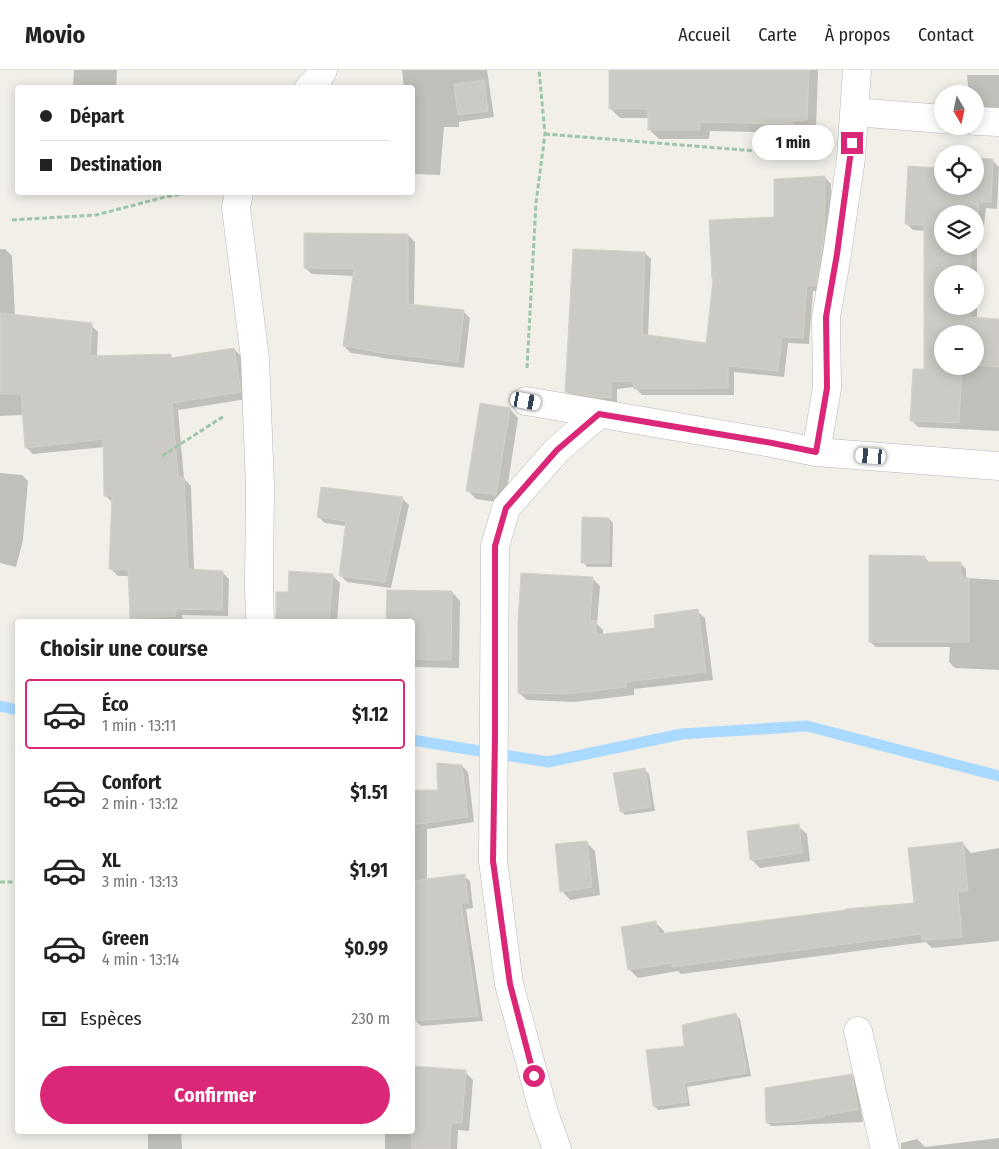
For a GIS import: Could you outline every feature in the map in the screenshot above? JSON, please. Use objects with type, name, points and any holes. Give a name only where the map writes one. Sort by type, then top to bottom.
[{"type":"street","points":[[312,85],[324,70]]},
{"type":"street","points":[[816,452],[827,388],[826,317],[851,158],[857,70]]},
{"type":"street","points":[[855,112],[934,117]]},
{"type":"street","points":[[984,121],[999,122]]},
{"type":"street","points":[[239,195],[236,208],[255,358],[257,396],[260,486],[260,619]]},
{"type":"street","points":[[526,401],[816,452],[999,466]]},
{"type":"street","points":[[557,1149],[544,1113],[510,984],[493,861],[495,546],[506,508],[557,450],[599,414]]},
{"type":"street","points":[[858,1030],[885,1149]]},
{"type":"path","points":[[526,401],[536,203],[545,134],[539,70]]},
{"type":"path","points":[[545,134],[851,158]]},
{"type":"path","points":[[12,220],[96,215],[176,195]]},
{"type":"path","points":[[162,456],[257,396]]},
{"type":"path","points":[[0,882],[15,882]]},
{"type":"building","points":[[609,70],[809,70],[807,120],[793,121],[793,124],[700,122],[700,130],[648,130],[648,109],[609,109]]},
{"type":"building","points":[[484,80],[488,111],[458,115],[454,84]]},
{"type":"building","points":[[984,158],[993,159],[991,202],[979,202],[979,205],[934,205],[934,255],[971,255],[970,265],[934,265],[934,315],[970,315],[970,317],[999,319],[999,367],[984,366],[984,325],[934,325],[934,375],[962,375],[959,423],[910,421],[913,369],[924,369],[924,225],[905,224],[908,166],[934,168],[934,195],[984,195]]},
{"type":"building","points":[[825,176],[824,237],[816,286],[807,285],[803,338],[782,337],[778,371],[728,366],[728,388],[634,389],[633,381],[611,382],[611,398],[565,392],[573,249],[645,252],[642,334],[706,343],[713,279],[709,220],[774,217],[774,179]]},
{"type":"building","points":[[304,233],[408,234],[408,304],[464,310],[458,362],[374,352],[343,346],[354,269],[304,268]]},
{"type":"building","points":[[0,313],[92,323],[90,356],[171,354],[171,358],[234,348],[241,392],[172,403],[178,476],[184,478],[188,569],[223,571],[222,610],[176,609],[176,616],[130,619],[128,570],[109,569],[112,496],[104,496],[103,439],[25,448],[21,394],[0,394]]},
{"type":"building","points":[[480,403],[510,408],[496,495],[466,491]]},
{"type":"building","points":[[321,487],[403,497],[385,582],[339,576],[346,521],[317,517]]},
{"type":"building","points":[[582,517],[609,518],[609,563],[581,563]]},
{"type":"building","points":[[869,555],[925,556],[925,562],[961,562],[961,577],[969,578],[969,642],[869,642]]},
{"type":"building","points":[[289,571],[333,574],[329,619],[276,619],[276,592],[288,592]]},
{"type":"building","points":[[521,573],[593,577],[590,620],[596,621],[596,635],[655,628],[654,615],[698,609],[706,672],[626,682],[627,687],[566,694],[518,693],[518,623]]},
{"type":"building","points":[[387,590],[452,591],[451,660],[415,659],[415,619],[386,619]]},
{"type":"building","points":[[437,763],[462,765],[468,817],[415,825],[415,790],[438,790]]},
{"type":"building","points":[[645,768],[651,807],[620,812],[613,773]]},
{"type":"building","points":[[799,824],[802,853],[750,860],[747,831]]},
{"type":"building","points":[[587,841],[592,887],[560,892],[555,844]]},
{"type":"building","points":[[963,842],[968,891],[958,892],[962,937],[922,940],[921,934],[672,967],[672,963],[628,970],[621,927],[656,921],[658,934],[845,909],[914,903],[908,848]]},
{"type":"building","points":[[465,874],[468,903],[461,903],[478,1016],[415,1021],[415,881]]},
{"type":"building","points":[[736,1013],[747,1073],[684,1083],[687,1102],[653,1106],[646,1050],[684,1046],[682,1025]]},
{"type":"building","points":[[415,1066],[466,1070],[462,1123],[451,1123],[450,1149],[412,1149],[412,1134],[415,1134]]},
{"type":"building","points":[[852,1074],[858,1110],[797,1121],[766,1123],[765,1088]]},
{"type":"waterway","points":[[0,706],[15,709]]},
{"type":"waterway","points":[[415,740],[548,762],[682,734],[807,726],[999,776]]},
{"type":"route","points":[[534,1076],[510,984],[493,861],[495,546],[506,508],[557,450],[599,414],[816,452],[827,388],[826,317],[837,254],[852,143]]}]
